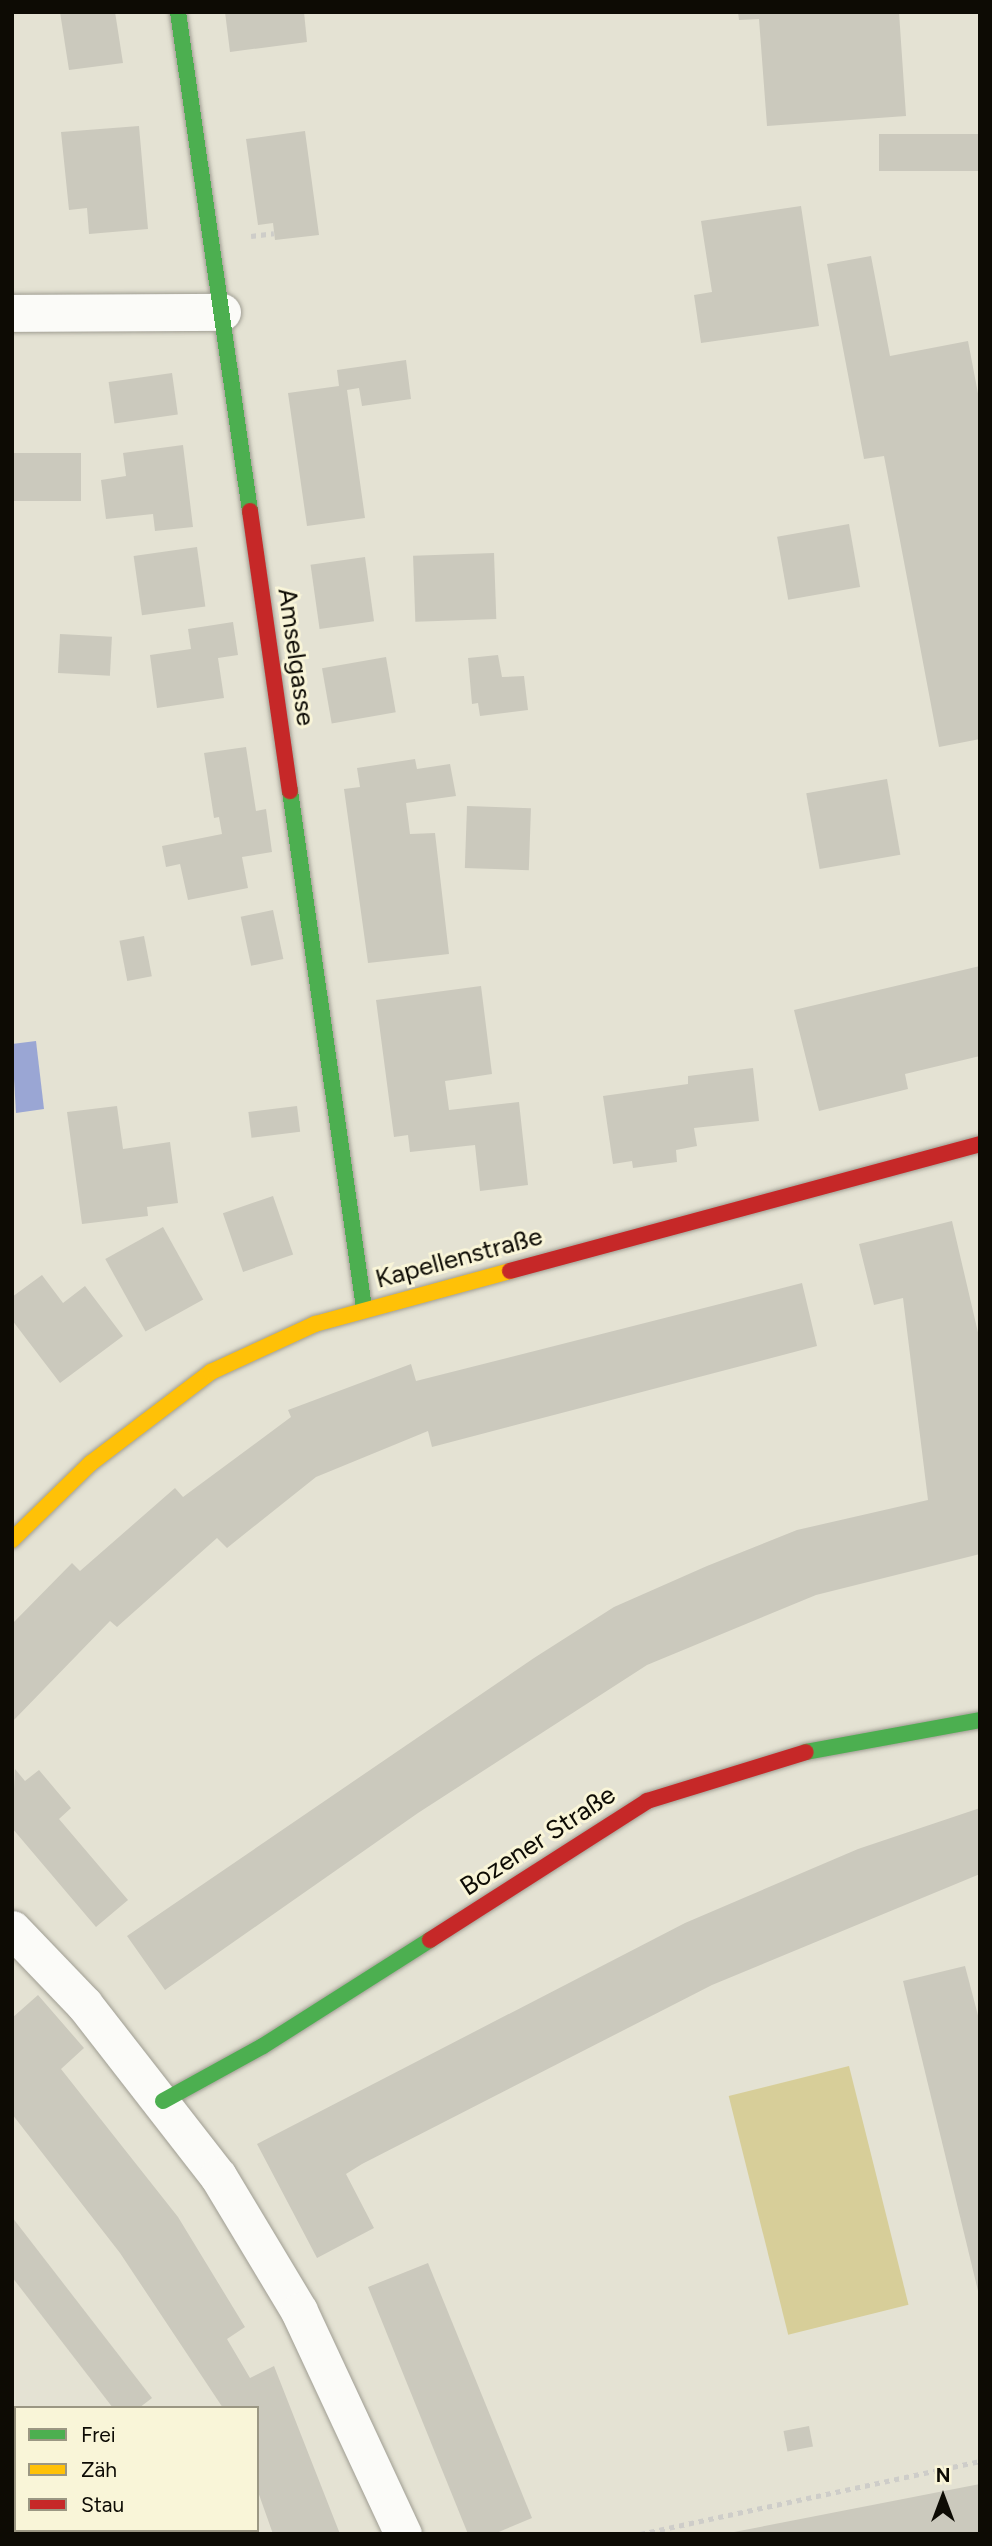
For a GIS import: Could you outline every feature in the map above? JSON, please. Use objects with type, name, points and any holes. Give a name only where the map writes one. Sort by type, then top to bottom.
[{"type":"street","name":"Amselgasse","points":[[178,12],[364,1308]]},
{"type":"street","points":[[12,313],[222,312]]},
{"type":"street","name":"Kapellenstraße","points":[[12,1540],[91,1463],[211,1372],[364,1308],[980,1144]]},
{"type":"street","name":"Bozener Straße","points":[[163,2101],[263,2046],[647,1801],[776,1757],[980,1720]]},
{"type":"street","points":[[12,1929],[84,2004],[163,2101],[218,2176],[299,2311],[403,2534]]},
{"type":"path","points":[[640,2534],[980,2461]]},
{"type":"shaded area","points":[[849,2066],[909,2305],[788,2335],[729,2096]]},
{"type":"water","points":[[36,1041],[44,1109],[16,1113],[12,1044]]},
{"type":"building","points":[[60,12],[115,12],[123,63],[69,70]]},
{"type":"building","points":[[225,12],[304,12],[307,42],[230,52]]},
{"type":"building","points":[[738,12],[899,12],[906,116],[767,126],[759,19],[739,20]]},
{"type":"building","points":[[139,126],[148,229],[89,234],[87,208],[69,210],[61,132]]},
{"type":"building","points":[[305,131],[319,235],[275,240],[273,223],[258,225],[246,139]]},
{"type":"building","points":[[879,134],[980,134],[980,171],[879,171]]},
{"type":"building","points":[[801,206],[819,326],[701,343],[694,295],[712,292],[701,221]]},
{"type":"building","points":[[871,256],[890,356],[968,341],[980,404],[980,739],[939,747],[884,456],[864,459],[827,264]]},
{"type":"building","points":[[406,360],[411,399],[362,406],[359,388],[347,390],[365,518],[307,526],[288,393],[339,386],[337,370]]},
{"type":"building","points":[[172,373],[178,415],[114,423],[109,382]]},
{"type":"building","points":[[183,445],[193,527],[155,531],[153,514],[106,519],[101,480],[126,476],[123,453]]},
{"type":"building","points":[[12,453],[81,453],[81,501],[12,501]]},
{"type":"building","points":[[849,524],[860,587],[788,600],[777,537]]},
{"type":"building","points":[[197,547],[205,606],[142,615],[134,556]]},
{"type":"building","points":[[494,553],[496,619],[415,622],[413,556]]},
{"type":"building","points":[[365,557],[374,621],[320,629],[311,565]]},
{"type":"building","points":[[233,622],[238,655],[218,658],[224,698],[157,708],[150,655],[191,649],[188,629]]},
{"type":"building","points":[[60,634],[112,637],[110,676],[58,673]]},
{"type":"building","points":[[498,655],[502,677],[524,676],[528,710],[480,716],[478,703],[472,704],[468,658]]},
{"type":"building","points":[[386,657],[396,712],[332,723],[322,668]]},
{"type":"building","points":[[246,747],[256,811],[266,809],[272,852],[242,857],[248,888],[188,900],[180,864],[166,867],[162,846],[222,834],[219,817],[214,818],[204,753]]},
{"type":"building","points":[[415,759],[417,769],[450,764],[456,796],[406,803],[410,834],[435,833],[449,954],[368,963],[344,789],[360,787],[357,768]]},
{"type":"building","points":[[887,779],[900,855],[820,869],[806,793]]},
{"type":"building","points":[[467,806],[531,808],[529,870],[465,868]]},
{"type":"building","points":[[273,910],[283,959],[251,966],[241,917]]},
{"type":"building","points":[[144,936],[152,976],[127,981],[119,941]]},
{"type":"building","points":[[980,966],[980,1056],[905,1074],[908,1089],[819,1111],[794,1010]]},
{"type":"building","points":[[481,986],[492,1074],[445,1081],[449,1110],[519,1102],[528,1185],[480,1191],[475,1145],[410,1152],[408,1135],[394,1137],[376,1000]]},
{"type":"building","points":[[753,1068],[759,1121],[694,1128],[697,1146],[676,1150],[677,1162],[633,1168],[632,1161],[613,1164],[603,1096],[688,1084],[688,1076]]},
{"type":"building","points":[[117,1106],[123,1149],[170,1142],[178,1203],[147,1207],[148,1216],[82,1224],[67,1112]]},
{"type":"building","points":[[297,1106],[300,1132],[252,1138],[248,1112]]},
{"type":"building","points":[[273,1196],[293,1255],[243,1272],[223,1213]]},
{"type":"building","points":[[952,1221],[980,1341],[980,1554],[816,1595],[647,1665],[418,1813],[165,1990],[127,1936],[534,1658],[614,1607],[707,1566],[797,1530],[928,1500],[903,1298],[874,1305],[859,1244]]},
{"type":"building","points":[[163,1227],[203,1300],[146,1332],[105,1259]]},
{"type":"building","points":[[42,1275],[63,1303],[85,1286],[123,1336],[60,1383],[12,1320],[12,1297]]},
{"type":"building","points":[[802,1283],[817,1346],[432,1447],[428,1431],[316,1477],[227,1548],[217,1538],[117,1627],[110,1621],[12,1722],[12,1624],[72,1563],[80,1571],[175,1488],[183,1497],[291,1417],[288,1410],[411,1364],[416,1381]]},
{"type":"building","points":[[15,1769],[25,1781],[39,1770],[71,1808],[59,1819],[128,1900],[96,1927],[12,1828]]},
{"type":"building","points":[[980,1808],[980,1874],[712,1985],[362,2164],[346,2174],[374,2228],[317,2258],[257,2144],[685,1923],[858,1849]]},
{"type":"building","points":[[965,1966],[980,2023],[979,2295],[903,1981]]},
{"type":"building","points":[[38,1995],[84,2048],[61,2069],[178,2217],[245,2327],[227,2339],[250,2378],[274,2366],[340,2534],[273,2534],[259,2495],[259,2406],[222,2406],[120,2253],[12,2114],[12,2018]]},
{"type":"building","points":[[12,2217],[152,2398],[142,2406],[111,2406],[12,2277]]},
{"type":"building","points":[[428,2263],[532,2518],[494,2534],[468,2534],[368,2287]]},
{"type":"building","points":[[809,2426],[813,2447],[787,2452],[783,2431]]},
{"type":"building","points":[[980,2484],[980,2534],[734,2534],[734,2532]]},
{"type":"traffic: fast","points":[[178,12],[250,511]]},
{"type":"traffic: fast","points":[[290,791],[364,1308]]},
{"type":"traffic: fast","points":[[806,1752],[980,1720]]},
{"type":"traffic: fast","points":[[163,2101],[263,2046],[430,1940]]},
{"type":"traffic: slow","points":[[12,1540],[91,1463],[211,1372],[315,1324],[510,1271]]},
{"type":"traffic: jam","points":[[250,511],[290,791]]},
{"type":"traffic: jam","points":[[510,1271],[980,1144]]},
{"type":"traffic: jam","points":[[430,1940],[647,1801],[806,1752]]}]
